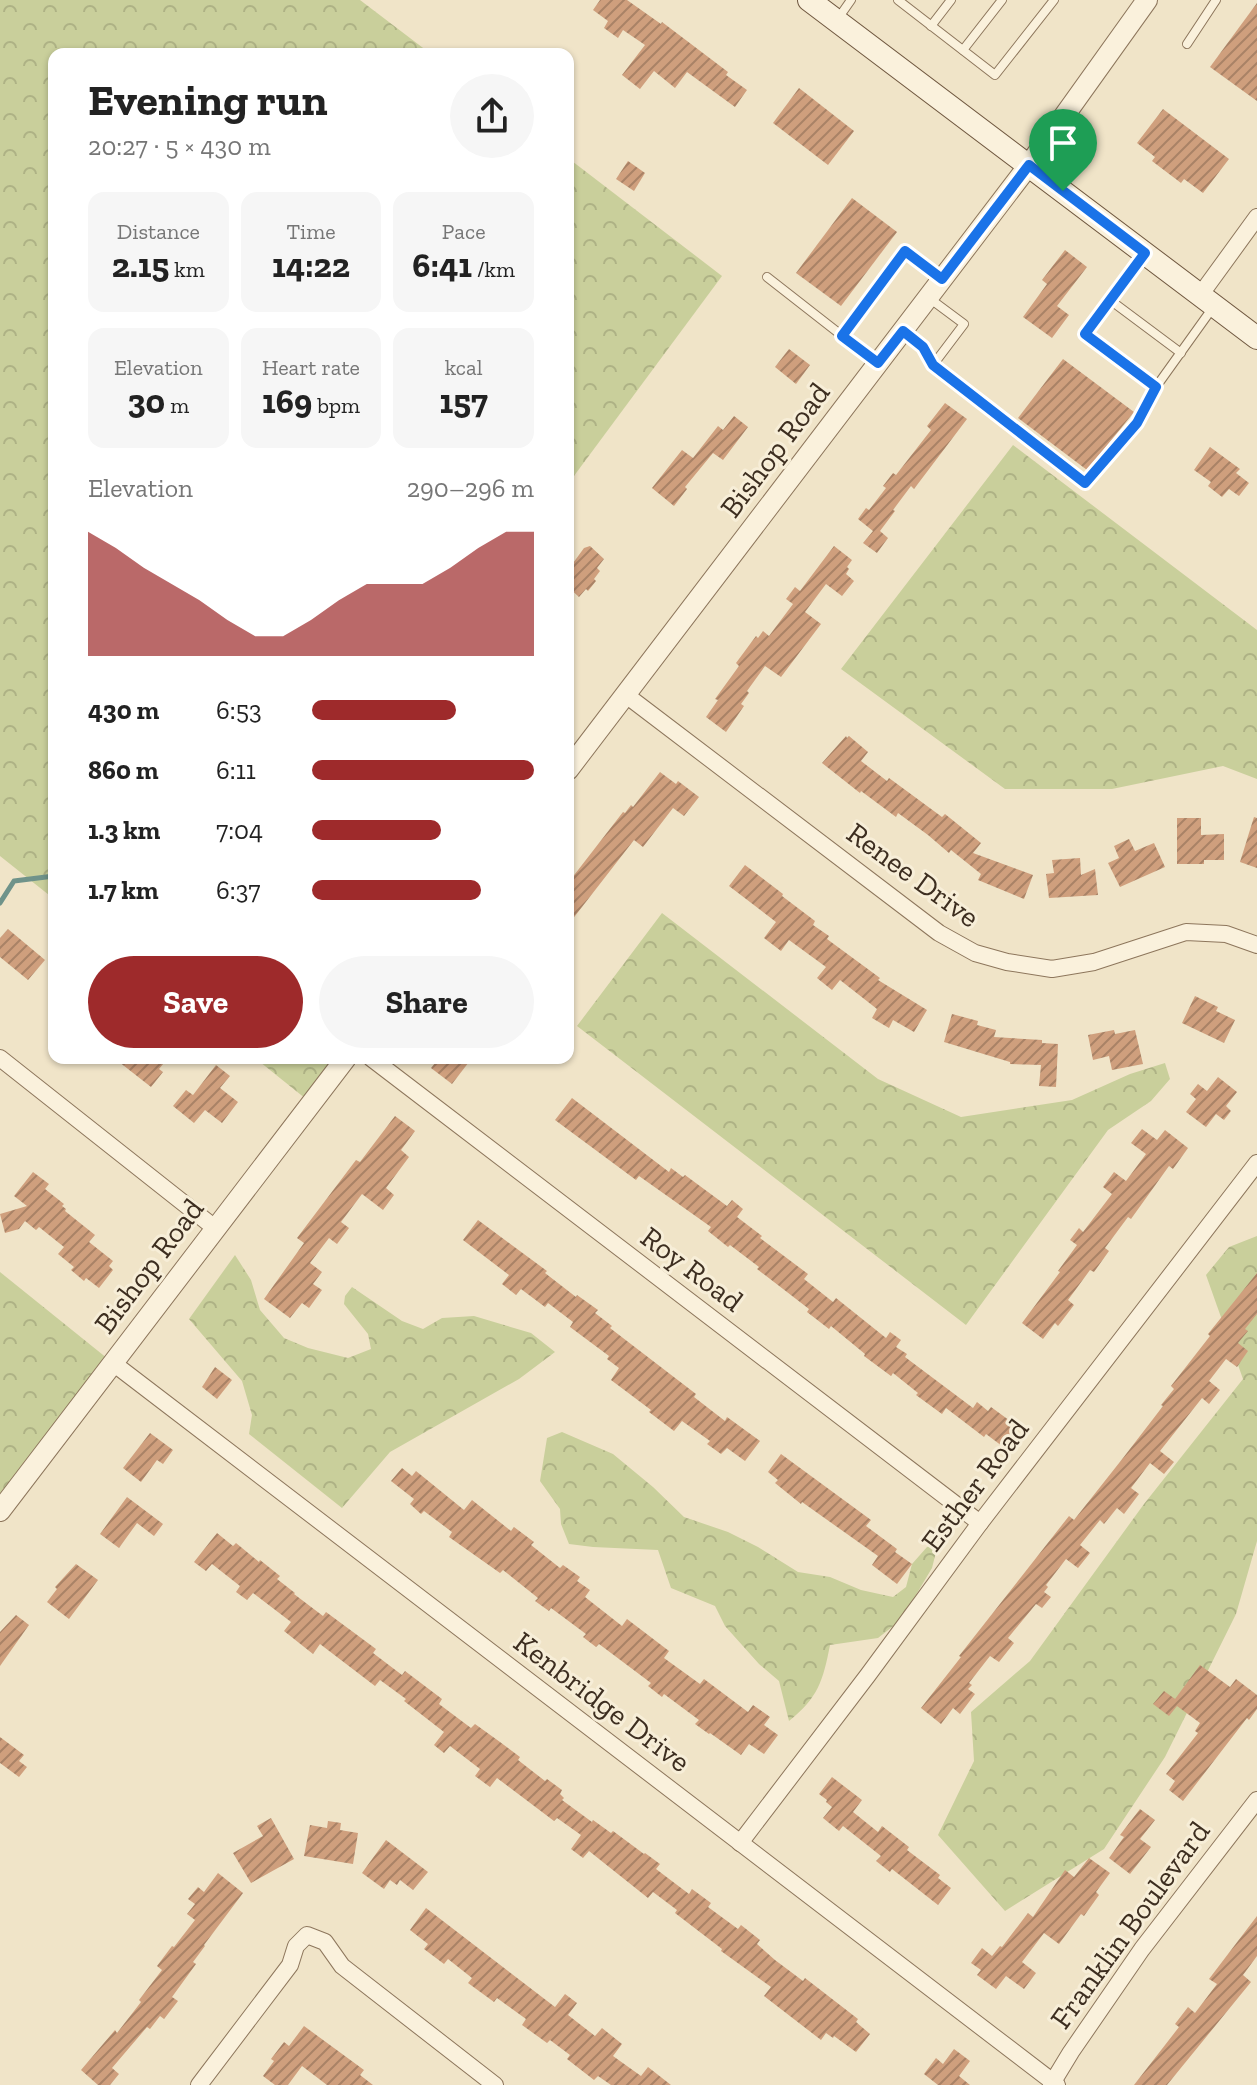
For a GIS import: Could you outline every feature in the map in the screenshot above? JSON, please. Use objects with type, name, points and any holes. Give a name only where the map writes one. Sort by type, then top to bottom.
[{"type":"main road","points":[[809,0],[1257,338]]},
{"type":"street","name":"Bishop Road","points":[[574,762],[1029,165],[1147,0]]},
{"type":"street","points":[[1208,300],[1257,217]]},
{"type":"street","name":"Renee Drive","points":[[626,695],[939,933],[975,953],[1052,969],[1094,962],[1186,932],[1226,934],[1257,945]]},
{"type":"street","points":[[0,1058],[215,1228]]},
{"type":"street","name":"Bishop Road","points":[[0,1511],[341,1064]]},
{"type":"street","name":"Roy Road","points":[[379,1064],[980,1523]]},
{"type":"street","name":"Esther Road","points":[[740,1843],[980,1523],[1257,1163]]},
{"type":"street","name":"Kenbridge Drive","points":[[113,1363],[1053,2084]]},
{"type":"street","name":"Franklin Boulevard","points":[[1053,2084],[1142,1949],[1257,1800]]},
{"type":"street","points":[[199,2085],[290,1965],[296,1946],[307,1935],[325,1942],[342,1966],[495,2085]]},
{"type":"lane","points":[[837,20],[851,0]]},
{"type":"lane","points":[[898,0],[995,75],[1054,0]]},
{"type":"lane","points":[[931,26],[951,0]]},
{"type":"lane","points":[[963,50],[1002,0]]},
{"type":"lane","points":[[1187,44],[1216,0]]},
{"type":"lane","points":[[842,336],[905,251],[942,279]]},
{"type":"lane","points":[[1145,253],[1085,334],[1156,387]]},
{"type":"lane","points":[[767,277],[878,363]]},
{"type":"lane","points":[[929,297],[964,324],[933,365]]},
{"type":"lane","points":[[1110,300],[1181,353]]},
{"type":"lane","points":[[903,331],[923,347],[933,365],[1085,483],[1137,423],[1156,387],[1181,353],[1208,300]]},
{"type":"green space","points":[[0,0],[360,0],[423,48],[48,48],[48,894],[0,856]]},
{"type":"green space","points":[[574,163],[722,276],[574,476]]},
{"type":"green space","points":[[1013,445],[1257,630],[1257,779],[1223,766],[1112,789],[1005,789],[841,669]]},
{"type":"green space","points":[[662,913],[878,1079],[961,1117],[1072,1100],[1130,1074],[1165,1063],[1170,1079],[1151,1101],[1108,1130],[966,1325],[577,1026]]},
{"type":"green space","points":[[262,1064],[341,1064],[311,1103]]},
{"type":"green space","points":[[1257,1236],[1257,1541],[1236,1614],[1165,1757],[1104,1849],[1005,1911],[938,1835],[974,1761],[971,1712],[1030,1661],[1144,1504],[1243,1379],[1206,1275],[1229,1247]]},
{"type":"green space","points":[[235,1255],[251,1280],[260,1310],[284,1338],[308,1348],[348,1358],[371,1349],[368,1334],[344,1304],[345,1296],[352,1287],[402,1321],[423,1329],[442,1318],[474,1316],[531,1333],[555,1352],[519,1379],[390,1452],[342,1508],[249,1434],[252,1415],[242,1381],[189,1319]]},
{"type":"green space","points":[[0,1272],[113,1363],[0,1511]]},
{"type":"green space","points":[[562,1432],[613,1454],[684,1517],[728,1532],[798,1572],[830,1577],[861,1590],[893,1597],[906,1587],[912,1564],[927,1547],[938,1544],[932,1568],[901,1620],[878,1638],[830,1645],[818,1688],[789,1721],[779,1681],[725,1626],[715,1606],[671,1588],[658,1550],[569,1544],[561,1524],[560,1509],[540,1481],[547,1438]]},
{"type":"building","points":[[600,0],[627,0],[662,22],[747,90],[735,107],[687,72],[675,88],[654,71],[640,89],[622,75],[645,45],[623,30],[618,38],[604,28],[608,21],[593,10]]},
{"type":"building","points":[[1257,3],[1257,101],[1210,67]]},
{"type":"building","points":[[799,88],[854,131],[828,165],[773,123]]},
{"type":"building","points":[[1163,109],[1229,159],[1203,193],[1184,179],[1181,183],[1152,161],[1155,157],[1137,143]]},
{"type":"building","points":[[628,161],[645,173],[634,191],[616,179]]},
{"type":"building","points":[[852,198],[897,232],[841,306],[796,273]]},
{"type":"building","points":[[1065,250],[1087,267],[1057,306],[1069,315],[1052,338],[1023,317],[1047,284],[1042,280]]},
{"type":"building","points":[[789,349],[810,365],[796,384],[775,367]]},
{"type":"building","points":[[1063,359],[1134,412],[1087,470],[1018,418]]},
{"type":"building","points":[[945,403],[967,419],[914,489],[911,486],[893,510],[880,531],[888,538],[877,553],[863,543],[873,531],[858,519],[866,508],[869,510],[893,473],[896,475],[931,430],[927,426]]},
{"type":"building","points":[[734,416],[748,427],[723,460],[713,453],[685,487],[687,489],[674,506],[652,488],[682,450],[693,458],[718,426],[723,430]]},
{"type":"building","points":[[1210,447],[1240,469],[1236,473],[1249,483],[1239,496],[1229,489],[1222,497],[1208,486],[1211,482],[1194,470]]},
{"type":"building","points":[[590,546],[604,559],[597,568],[600,571],[594,579],[596,581],[579,597],[574,592],[574,562],[584,548]]},
{"type":"building","points":[[834,546],[852,560],[846,574],[854,581],[842,596],[826,584],[805,612],[821,624],[781,677],[765,666],[747,691],[749,693],[741,704],[744,706],[726,732],[706,717],[718,700],[715,699],[756,636],[758,638],[763,631],[769,636],[793,604],[786,599],[795,587],[800,591]]},
{"type":"building","points":[[846,736],[868,752],[861,761],[942,817],[945,814],[981,843],[973,853],[1033,875],[1024,899],[978,880],[981,874],[951,850],[949,853],[898,813],[896,817],[860,793],[822,763]]},
{"type":"building","points":[[660,772],[699,797],[684,816],[673,808],[643,847],[634,840],[574,917],[574,875],[623,812],[631,805],[633,807]]},
{"type":"building","points":[[1254,817],[1257,818],[1257,868],[1240,862]]},
{"type":"building","points":[[1177,818],[1201,818],[1201,835],[1224,834],[1224,860],[1177,864]]},
{"type":"building","points":[[1129,839],[1135,851],[1154,843],[1165,867],[1120,887],[1108,863],[1119,858],[1114,846]]},
{"type":"building","points":[[1080,858],[1081,875],[1095,869],[1098,895],[1049,898],[1046,874],[1054,873],[1052,860]]},
{"type":"building","points":[[745,865],[815,921],[813,925],[829,936],[827,939],[880,978],[878,980],[927,1010],[914,1032],[893,1020],[889,1028],[872,1018],[877,1009],[840,980],[832,990],[817,978],[826,967],[789,940],[781,951],[764,938],[776,922],[729,886]]},
{"type":"building","points":[[8,929],[45,960],[28,980],[0,957],[0,938]]},
{"type":"building","points":[[1195,996],[1218,1007],[1216,1011],[1235,1020],[1224,1043],[1182,1023]]},
{"type":"building","points":[[952,1014],[996,1030],[994,1037],[1058,1044],[1056,1087],[1039,1086],[1041,1065],[1010,1064],[944,1042]]},
{"type":"building","points":[[1114,1030],[1115,1034],[1135,1030],[1143,1064],[1112,1070],[1109,1056],[1093,1060],[1088,1035]]},
{"type":"building","points":[[122,1064],[163,1064],[159,1069],[163,1072],[151,1087]]},
{"type":"building","points":[[434,1064],[467,1064],[452,1084],[431,1068]]},
{"type":"building","points":[[216,1065],[230,1076],[220,1088],[238,1102],[222,1123],[205,1110],[194,1123],[173,1106],[186,1090],[193,1095]]},
{"type":"building","points":[[1218,1077],[1237,1092],[1226,1106],[1231,1111],[1224,1120],[1216,1114],[1206,1127],[1186,1112],[1196,1099],[1190,1094],[1198,1084],[1207,1091]]},
{"type":"building","points":[[572,1098],[669,1172],[671,1168],[683,1177],[685,1175],[727,1206],[732,1200],[743,1209],[737,1217],[808,1274],[804,1279],[833,1302],[836,1298],[886,1338],[890,1332],[901,1340],[896,1347],[907,1354],[905,1357],[973,1408],[977,1402],[988,1411],[991,1407],[1017,1426],[1002,1446],[986,1434],[984,1437],[946,1408],[942,1414],[893,1373],[891,1376],[864,1356],[831,1326],[829,1329],[807,1312],[809,1309],[757,1269],[759,1267],[708,1231],[711,1227],[639,1176],[636,1180],[555,1120]]},
{"type":"building","points":[[395,1116],[415,1131],[401,1150],[409,1157],[386,1188],[394,1195],[383,1210],[362,1194],[341,1222],[349,1228],[337,1244],[329,1238],[310,1263],[322,1272],[313,1284],[322,1290],[309,1308],[302,1303],[290,1318],[264,1299],[304,1243],[297,1238],[356,1160],[360,1162]]},
{"type":"building","points":[[1142,1129],[1157,1140],[1165,1130],[1188,1148],[1173,1169],[1169,1166],[1131,1219],[1128,1217],[1105,1248],[1109,1251],[1094,1272],[1090,1270],[1068,1300],[1074,1305],[1043,1339],[1022,1323],[1077,1245],[1070,1240],[1079,1228],[1083,1232],[1112,1194],[1103,1187],[1114,1172],[1126,1181],[1146,1154],[1131,1143]]},
{"type":"building","points":[[33,1172],[49,1184],[45,1189],[64,1204],[65,1211],[95,1235],[89,1242],[113,1261],[109,1266],[113,1270],[99,1288],[71,1270],[74,1267],[58,1254],[64,1247],[39,1227],[36,1230],[25,1221],[19,1229],[5,1233],[0,1214],[27,1206],[14,1196]]},
{"type":"building","points":[[478,1220],[547,1271],[545,1273],[576,1297],[598,1310],[595,1313],[612,1326],[610,1328],[696,1394],[694,1397],[725,1421],[727,1417],[760,1441],[745,1461],[727,1448],[721,1454],[707,1444],[710,1441],[682,1421],[674,1431],[611,1380],[619,1368],[607,1359],[609,1356],[570,1327],[573,1322],[548,1303],[545,1307],[521,1289],[516,1295],[502,1284],[509,1275],[463,1240]]},
{"type":"building","points":[[1257,1273],[1257,1314],[1238,1343],[1248,1351],[1237,1367],[1226,1359],[1209,1381],[1220,1390],[1209,1404],[1202,1398],[1160,1451],[1174,1462],[1164,1474],[1150,1463],[1131,1488],[1139,1494],[1124,1514],[1117,1508],[1104,1524],[1100,1520],[1080,1545],[1090,1553],[1078,1568],[1066,1559],[1046,1585],[1048,1587],[1044,1592],[1051,1597],[1042,1608],[1036,1604],[1008,1638],[1014,1643],[999,1662],[990,1656],[969,1683],[972,1685],[968,1689],[975,1694],[960,1714],[953,1708],[941,1724],[921,1708],[1069,1516],[1074,1520],[1123,1458],[1163,1406],[1174,1389],[1171,1386],[1210,1336],[1208,1334]]},
{"type":"building","points":[[215,1367],[232,1380],[217,1399],[202,1387]]},
{"type":"building","points":[[150,1433],[173,1450],[163,1464],[157,1460],[141,1482],[123,1468]]},
{"type":"building","points":[[781,1454],[871,1520],[866,1526],[912,1564],[897,1584],[872,1565],[878,1556],[775,1483],[778,1480],[768,1472]]},
{"type":"building","points":[[402,1468],[412,1476],[416,1471],[464,1510],[472,1500],[511,1531],[514,1527],[560,1568],[563,1565],[580,1577],[577,1581],[590,1590],[585,1597],[622,1626],[627,1619],[669,1651],[664,1658],[700,1684],[704,1679],[748,1712],[753,1705],[770,1717],[764,1725],[778,1735],[764,1754],[749,1744],[741,1755],[709,1734],[695,1724],[699,1720],[664,1694],[662,1697],[648,1686],[651,1683],[599,1644],[596,1647],[583,1637],[586,1634],[551,1608],[549,1611],[535,1601],[538,1598],[503,1570],[500,1573],[449,1537],[452,1532],[424,1511],[421,1514],[410,1504],[414,1499],[391,1481]]},
{"type":"building","points":[[127,1497],[163,1524],[154,1536],[137,1523],[119,1548],[100,1534]]},
{"type":"building","points":[[217,1533],[233,1546],[236,1543],[260,1560],[280,1576],[277,1579],[323,1616],[326,1612],[376,1649],[373,1653],[402,1675],[405,1671],[442,1699],[439,1704],[471,1728],[475,1724],[520,1757],[518,1760],[562,1790],[562,1800],[660,1864],[656,1869],[689,1894],[692,1889],[711,1903],[708,1907],[738,1929],[741,1925],[760,1940],[757,1944],[775,1960],[803,1981],[805,1978],[858,2019],[856,2022],[870,2034],[856,2052],[826,2033],[821,2040],[764,1996],[771,1987],[721,1951],[653,1892],[648,1898],[589,1851],[583,1858],[571,1849],[581,1835],[557,1818],[554,1821],[497,1778],[490,1787],[475,1776],[480,1769],[450,1746],[444,1753],[434,1745],[444,1732],[404,1701],[406,1699],[380,1680],[375,1686],[320,1644],[313,1654],[284,1631],[291,1622],[253,1593],[247,1600],[236,1592],[240,1586],[212,1564],[206,1571],[194,1562]]},
{"type":"building","points":[[76,1564],[98,1580],[69,1619],[47,1602],[57,1589],[55,1587]]},
{"type":"building","points":[[16,1615],[29,1625],[0,1666],[0,1632]]},
{"type":"building","points":[[1200,1665],[1230,1687],[1236,1679],[1257,1695],[1257,1709],[1183,1801],[1169,1790],[1175,1781],[1166,1774],[1198,1733],[1195,1731],[1200,1723],[1177,1706],[1169,1716],[1153,1704],[1164,1691],[1175,1699]]},
{"type":"building","points":[[0,1737],[24,1755],[19,1761],[27,1767],[19,1777],[0,1763]]},
{"type":"building","points":[[832,1777],[862,1800],[853,1812],[878,1832],[882,1826],[909,1847],[907,1850],[940,1875],[938,1878],[951,1888],[938,1905],[892,1869],[890,1872],[876,1861],[881,1856],[843,1826],[839,1831],[823,1818],[832,1807],[819,1794]]},
{"type":"building","points":[[1140,1809],[1155,1820],[1140,1839],[1151,1847],[1130,1874],[1109,1858],[1124,1837],[1120,1835]]},
{"type":"building","points":[[271,1818],[294,1859],[251,1883],[233,1853],[263,1836],[257,1826]]},
{"type":"building","points":[[328,1821],[341,1823],[340,1830],[358,1833],[353,1864],[304,1856],[310,1825],[327,1828]]},
{"type":"building","points":[[386,1840],[428,1872],[413,1890],[400,1880],[397,1885],[390,1880],[384,1889],[362,1873]]},
{"type":"building","points":[[1089,1858],[1110,1873],[1084,1916],[1081,1914],[1059,1944],[1044,1933],[1022,1962],[1036,1973],[1024,1989],[1006,1976],[996,1989],[977,1975],[981,1970],[971,1963],[982,1948],[992,1956],[1028,1913],[1033,1917],[1065,1870],[1074,1877]]},
{"type":"building","points":[[218,1873],[243,1893],[193,1962],[196,1964],[172,1997],[178,2001],[164,2019],[160,2016],[150,2029],[147,2027],[112,2068],[119,2074],[110,2085],[98,2085],[81,2070],[115,2030],[117,2033],[141,2002],[139,2000],[162,1970],[157,1966],[195,1920],[187,1914],[195,1904],[188,1899],[198,1887],[204,1892]]},
{"type":"building","points":[[426,1908],[555,2007],[565,1994],[577,2003],[568,2015],[595,2036],[602,2028],[622,2044],[613,2056],[641,2076],[648,2067],[671,2085],[611,2085],[598,2076],[594,2080],[567,2059],[570,2055],[522,2025],[526,2019],[497,1998],[494,2002],[468,1983],[472,1978],[448,1959],[444,1964],[424,1949],[428,1944],[410,1930]]},
{"type":"building","points":[[1257,1916],[1257,1956],[1243,1975],[1251,1982],[1167,2085],[1134,2085],[1179,2027],[1175,2024],[1188,2007],[1195,2013],[1217,1984],[1209,1979]]},
{"type":"building","points":[[304,2026],[364,2070],[360,2075],[373,2085],[327,2085],[302,2066],[288,2085],[275,2085],[263,2076],[284,2042],[289,2046]]},
{"type":"building","points":[[954,2049],[970,2061],[959,2076],[970,2085],[938,2085],[924,2074],[936,2058],[943,2064]]},
{"type":"waterway","points":[[0,903],[14,881],[48,877]]},
{"type":"route","points":[[1029,165],[1063,191],[1145,253],[1085,334],[1156,387],[1137,423],[1085,483],[933,365],[923,347],[903,331],[878,363],[842,336],[905,251],[942,279],[1029,165]]}]
